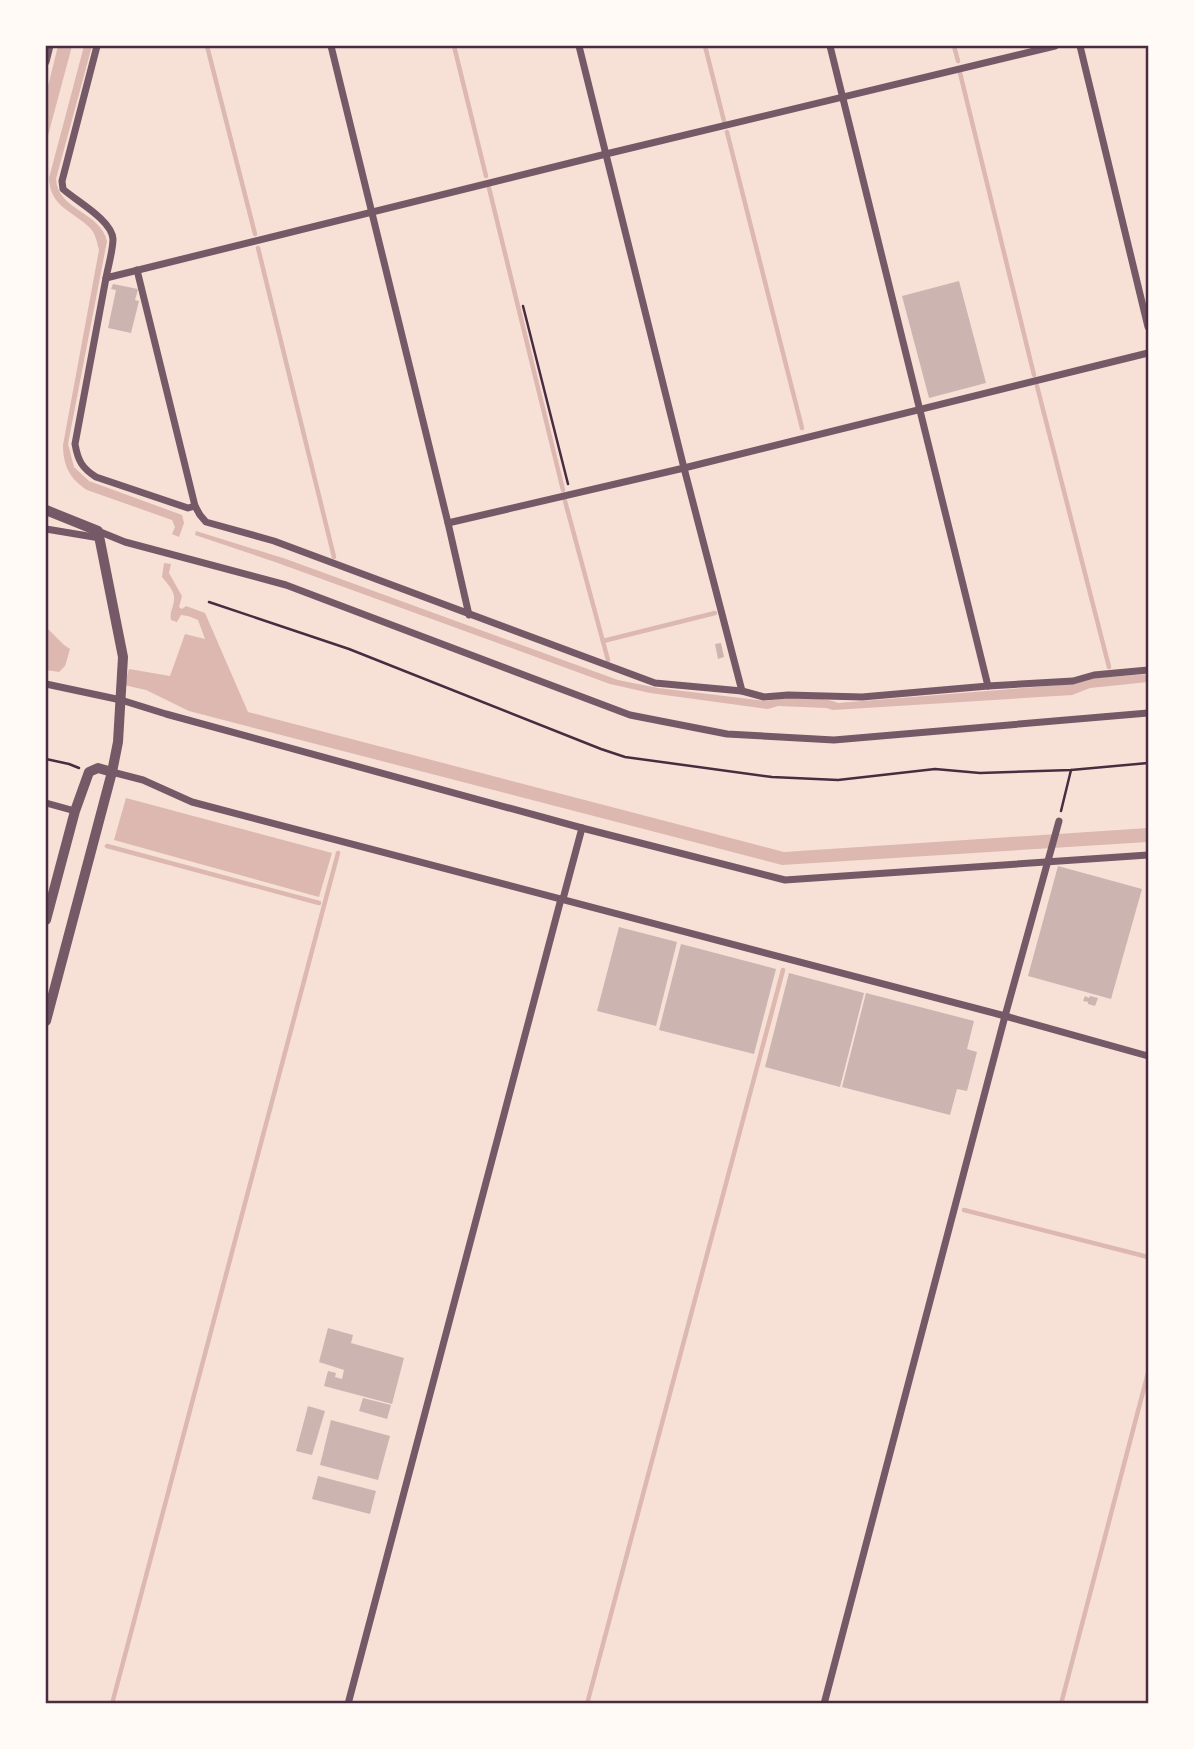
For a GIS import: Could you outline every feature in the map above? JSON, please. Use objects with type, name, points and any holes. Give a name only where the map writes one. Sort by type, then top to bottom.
[{"type":"street","points":[[46,62],[50,46]]},
{"type":"street","points":[[97,46],[62,181],[63,188],[107,225],[113,237],[75,444],[78,459],[84,469],[96,477],[188,508],[195,506]]},
{"type":"street","points":[[331,46],[469,615]]},
{"type":"street","points":[[579,46],[742,691]]},
{"type":"street","points":[[830,46],[988,686]]},
{"type":"street","points":[[106,278],[606,153],[1055,46]]},
{"type":"street","points":[[1080,46],[1149,327]]},
{"type":"street","points":[[137,270],[195,506],[206,522],[274,541],[655,683],[742,691],[764,697],[862,697],[1073,681],[1094,675],[1149,670]]},
{"type":"street","points":[[448,523],[1149,354]]},
{"type":"street","points":[[46,510],[99,534],[286,585],[630,715],[727,734],[834,740],[1149,713]]},
{"type":"street","points":[[46,528],[99,534]]},
{"type":"street","points":[[46,1021],[118,742],[124,657],[99,534]]},
{"type":"street","points":[[46,684],[121,695],[166,714],[582,828],[785,880],[1149,855]]},
{"type":"street","points":[[46,920],[75,811],[89,772],[98,768],[144,780],[192,802],[1149,1056]]},
{"type":"street","points":[[46,803],[75,811]]},
{"type":"street","points":[[824,1703],[1059,821]]},
{"type":"street","points":[[348,1703],[582,828]]},
{"type":"path","points":[[523,306],[571,495]]},
{"type":"path","points":[[46,759],[89,772]]},
{"type":"path","points":[[1059,821],[1071,771]]},
{"type":"shaded area","points":[[58,46],[72,46],[46,143],[46,94]]},
{"type":"shaded area","points":[[84,46],[92,46],[56,179],[58,190],[64,198],[96,223],[107,241],[68,444],[74,467],[89,481],[182,515],[184,523],[179,537],[172,534],[175,527],[172,520],[87,490],[72,476],[64,459],[63,445],[99,250],[91,229],[58,203],[50,188],[49,178]]},
{"type":"shaded area","points":[[196,531],[286,559],[618,680],[658,688],[767,701],[803,698],[838,703],[1073,684],[1096,678],[1148,674],[1148,682],[1090,688],[1072,695],[833,710],[778,706],[768,709],[650,693],[610,684],[195,535]]},
{"type":"shaded area","points":[[164,563],[171,564],[169,573],[182,596],[179,607],[182,609],[186,606],[205,613],[248,712],[784,852],[1148,828],[1148,842],[782,865],[189,711],[146,690],[124,685],[129,669],[170,676],[185,634],[205,639],[198,620],[181,615],[177,622],[171,620],[174,597],[162,577]]},
{"type":"shaded area","points":[[46,627],[70,649],[65,666],[59,672],[46,670]]},
{"type":"shaded area","points":[[126,798],[332,853],[319,897],[114,840]]},
{"type":"building","points":[[959,281],[986,383],[929,398],[902,296]]},
{"type":"building","points":[[113,284],[138,289],[135,300],[139,301],[131,333],[108,328],[116,290],[111,289]]},
{"type":"building","points":[[721,643],[724,657],[718,659],[715,644]]},
{"type":"building","points":[[1058,866],[1142,889],[1111,999],[1028,976]]},
{"type":"building","points":[[619,927],[677,942],[656,1026],[597,1011]]},
{"type":"building","points":[[681,944],[776,969],[754,1054],[659,1030]]},
{"type":"building","points":[[789,973],[864,993],[840,1087],[765,1067]]},
{"type":"building","points":[[866,993],[974,1021],[967,1049],[977,1052],[967,1091],[957,1089],[950,1115],[842,1087]]},
{"type":"building","points":[[1085,996],[1098,998],[1095,1006],[1083,1001]]},
{"type":"building","points":[[328,1328],[353,1335],[351,1343],[404,1358],[392,1404],[324,1386],[328,1371],[336,1373],[335,1377],[342,1379],[344,1370],[319,1362]]},
{"type":"building","points":[[363,1398],[391,1405],[387,1419],[359,1411]]},
{"type":"building","points":[[308,1406],[325,1411],[312,1455],[296,1451]]},
{"type":"building","points":[[331,1420],[390,1436],[378,1480],[320,1465]]},
{"type":"building","points":[[318,1476],[376,1491],[370,1514],[312,1499]]},
{"type":"waterway","points":[[207,46],[255,234]]},
{"type":"waterway","points":[[454,46],[486,176]]},
{"type":"waterway","points":[[705,46],[724,121]]},
{"type":"waterway","points":[[954,46],[958,61]]},
{"type":"waterway","points":[[960,73],[1034,375]]},
{"type":"waterway","points":[[727,132],[802,428]]},
{"type":"waterway","points":[[489,188],[563,490]]},
{"type":"waterway","points":[[258,248],[334,557]]},
{"type":"waterway","points":[[1037,386],[1109,667]]},
{"type":"waterway","points":[[565,501],[608,660]]},
{"type":"waterway","points":[[603,641],[715,613]]},
{"type":"waterway","points":[[107,846],[319,903]]},
{"type":"waterway","points":[[112,1704],[338,853]]},
{"type":"waterway","points":[[587,1704],[783,970]]},
{"type":"waterway","points":[[964,1210],[1148,1257]]},
{"type":"waterway","points":[[1061,1704],[1148,1373]]}]
